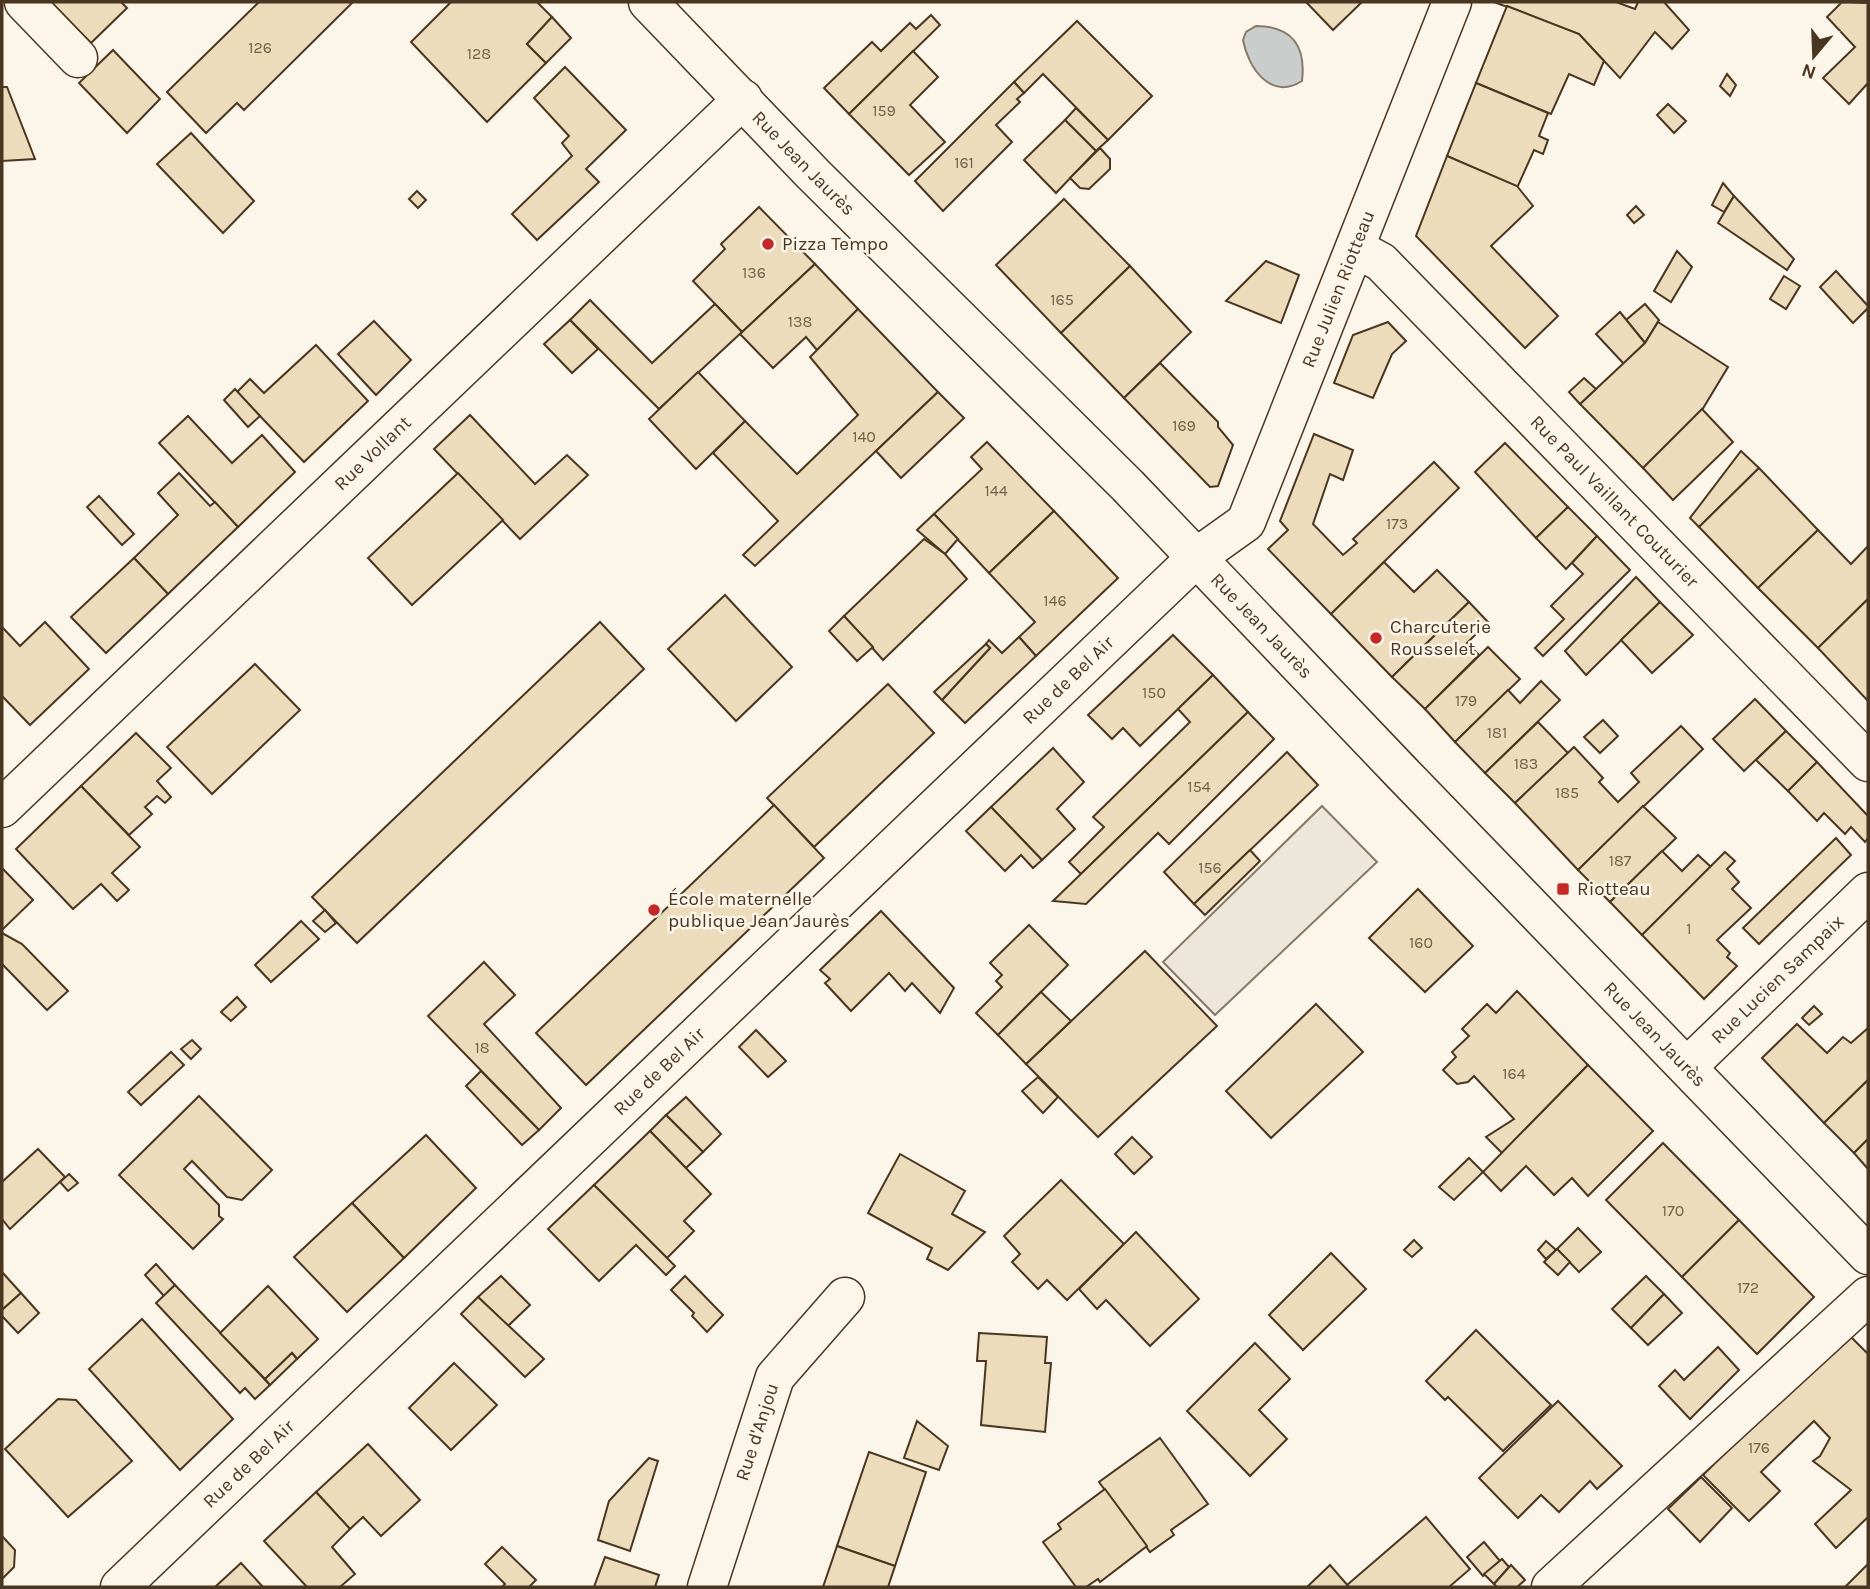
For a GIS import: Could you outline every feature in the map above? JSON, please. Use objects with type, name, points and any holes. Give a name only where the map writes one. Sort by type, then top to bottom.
[{"type":"street","points":[[24,2],[78,58]]},
{"type":"street","name":"Rue Jean Jaurès","points":[[648,2],[813,174],[1128,486],[1868,1255]]},
{"type":"street","name":"Rue Julien Riotteau","points":[[1197,557],[1246,522],[1452,2]]},
{"type":"street","name":"Rue Vollant","points":[[2,808],[743,99]]},
{"type":"street","name":"Rue Paul Vaillant Couturier","points":[[1355,248],[1381,262],[1868,762]]},
{"type":"street","name":"Rue de Bel Air","points":[[120,1587],[1197,557]]},
{"type":"street","name":"Rue Lucien Sampaix","points":[[1687,1067],[1868,892]]},
{"type":"street","points":[[1551,1587],[1868,1296]]},
{"type":"street","name":"Rue d'Anjou","points":[[706,1587],[775,1377],[845,1297]]},
{"type":"shaded area","points":[[1256,26],[1279,30],[1294,41],[1302,58],[1302,81],[1280,87],[1262,78],[1255,70],[1243,40],[1246,32]]},
{"type":"shaded area","points":[[1322,806],[1377,862],[1215,1015],[1163,962]]},
{"type":"building","points":[[51,2],[121,2],[127,8],[91,43]]},
{"type":"building","points":[[259,2],[353,2],[244,110],[237,103],[206,133],[167,92]]},
{"type":"building","points":[[451,2],[537,2],[552,17],[527,44],[546,63],[487,122],[411,42]]},
{"type":"building","points":[[1306,2],[1362,2],[1333,30]]},
{"type":"building","points":[[1494,2],[1616,2],[1635,9],[1638,2],[1664,2],[1689,30],[1672,49],[1655,32],[1620,78],[1579,34]]},
{"type":"building","points":[[1842,2],[1868,3],[1868,83],[1849,104],[1823,78],[1855,47],[1827,17]]},
{"type":"building","points":[[1507,6],[1579,34],[1604,61],[1594,85],[1569,74],[1551,114],[1476,83]]},
{"type":"building","points":[[931,15],[940,25],[849,114],[824,88],[872,42],[881,51],[910,23],[916,29]]},
{"type":"building","points":[[552,17],[571,38],[546,63],[527,44]]},
{"type":"building","points":[[1077,21],[1152,96],[1108,140],[1043,74],[1024,93],[1014,82]]},
{"type":"building","points":[[113,50],[160,99],[127,133],[79,83]]},
{"type":"building","points":[[913,51],[938,77],[910,105],[945,142],[909,175],[849,114]]},
{"type":"building","points":[[565,67],[626,130],[586,169],[599,182],[537,240],[512,214],[572,156],[562,143],[569,136],[534,98]]},
{"type":"building","points":[[1727,74],[1736,85],[1730,96],[1720,86]]},
{"type":"building","points":[[1014,82],[1024,93],[1017,99],[1020,102],[996,125],[1012,142],[943,211],[915,181]]},
{"type":"building","points":[[1476,83],[1548,113],[1539,136],[1548,140],[1543,154],[1534,150],[1517,188],[1447,156]]},
{"type":"building","points":[[2,87],[7,87],[35,159],[2,161]]},
{"type":"building","points":[[1668,104],[1686,121],[1674,133],[1657,115]]},
{"type":"building","points":[[1076,108],[1108,140],[1096,151],[1065,120]]},
{"type":"building","points":[[1065,120],[1096,151],[1056,193],[1024,160]]},
{"type":"building","points":[[191,133],[254,201],[223,233],[157,164]]},
{"type":"building","points":[[1100,148],[1110,159],[1110,169],[1089,189],[1080,188],[1070,178]]},
{"type":"building","points":[[1447,156],[1517,186],[1533,206],[1491,246],[1558,316],[1525,348],[1416,236]]},
{"type":"building","points":[[1723,183],[1734,196],[1724,212],[1712,205]]},
{"type":"building","points":[[417,191],[426,200],[418,208],[409,199]]},
{"type":"building","points":[[1734,196],[1794,259],[1787,270],[1718,223]]},
{"type":"building","points":[[1064,199],[1130,266],[1061,333],[996,265]]},
{"type":"building","points":[[1636,206],[1644,215],[1634,223],[1627,215]]},
{"type":"building","points":[[759,207],[815,264],[742,332],[693,281],[725,249],[721,244]]},
{"type":"building","points":[[1677,251],[1692,267],[1671,302],[1654,291]]},
{"type":"building","points":[[1266,261],[1299,275],[1281,323],[1226,301]]},
{"type":"building","points":[[815,264],[858,309],[817,350],[806,337],[773,368],[740,334]]},
{"type":"building","points":[[1130,266],[1191,332],[1124,398],[1061,333]]},
{"type":"building","points":[[1836,271],[1868,306],[1853,323],[1820,287]]},
{"type":"building","points":[[1784,276],[1800,286],[1786,309],[1770,299]]},
{"type":"building","points":[[590,300],[652,363],[715,304],[742,332],[659,409],[570,320]]},
{"type":"building","points":[[1645,304],[1659,320],[1645,343],[1626,320]]},
{"type":"building","points":[[858,309],[938,392],[755,566],[743,555],[778,521],[713,453],[745,421],[797,474],[858,415],[810,357]]},
{"type":"building","points":[[1620,312],[1645,343],[1624,364],[1596,334]]},
{"type":"building","points":[[570,320],[598,349],[572,373],[544,344]]},
{"type":"building","points":[[374,321],[411,360],[376,395],[338,354]]},
{"type":"building","points":[[1388,322],[1406,341],[1392,354],[1373,398],[1334,383],[1353,335]]},
{"type":"building","points":[[1658,322],[1728,367],[1702,410],[1643,468],[1580,404],[1645,343]]},
{"type":"building","points":[[316,345],[368,401],[304,462],[237,392],[250,379],[264,393]]},
{"type":"building","points":[[1160,363],[1218,422],[1218,427],[1233,445],[1218,486],[1210,487],[1124,398]]},
{"type":"building","points":[[698,372],[745,421],[696,469],[649,419]]},
{"type":"building","points":[[1584,378],[1596,389],[1580,404],[1569,392]]},
{"type":"building","points":[[235,389],[260,416],[248,427],[224,400]]},
{"type":"building","points":[[938,392],[964,418],[901,478],[876,451]]},
{"type":"building","points":[[1702,409],[1733,442],[1673,500],[1643,468]]},
{"type":"building","points":[[470,415],[535,484],[567,455],[588,475],[520,539],[434,449]]},
{"type":"building","points":[[188,416],[232,463],[262,435],[295,472],[238,527],[159,443]]},
{"type":"building","points":[[1314,434],[1353,450],[1343,480],[1330,474],[1313,524],[1343,555],[1357,543],[1353,539],[1434,462],[1459,488],[1331,614],[1268,549],[1288,530],[1280,521]]},
{"type":"building","points":[[987,442],[1054,511],[989,573],[934,514],[982,469],[971,457]]},
{"type":"building","points":[[1505,443],[1568,507],[1536,538],[1475,472]]},
{"type":"building","points":[[1741,451],[1759,468],[1699,527],[1690,518]]},
{"type":"building","points":[[1759,468],[1818,530],[1758,588],[1699,527]]},
{"type":"building","points":[[179,473],[210,506],[215,502],[238,527],[168,594],[134,558],[178,515],[158,493]]},
{"type":"building","points":[[458,473],[503,520],[412,605],[368,558]]},
{"type":"building","points":[[99,496],[134,534],[122,545],[87,507]]},
{"type":"building","points":[[1568,507],[1597,536],[1566,569],[1536,538]]},
{"type":"building","points":[[1054,511],[1118,578],[1036,656],[1019,637],[1035,622],[989,573]]},
{"type":"building","points":[[934,514],[958,539],[945,554],[917,530]]},
{"type":"building","points":[[1818,530],[1851,564],[1868,546],[1868,599],[1818,648],[1758,588]]},
{"type":"building","points":[[1597,536],[1630,570],[1543,656],[1535,648],[1564,619],[1551,606],[1583,574],[1572,563]]},
{"type":"building","points":[[924,539],[945,554],[967,579],[883,660],[844,616]]},
{"type":"building","points":[[134,558],[168,594],[106,653],[71,617]]},
{"type":"building","points":[[1384,562],[1414,592],[1437,570],[1469,602],[1392,677],[1331,614]]},
{"type":"building","points":[[1636,577],[1660,602],[1586,675],[1565,651]]},
{"type":"building","points":[[725,595],[792,667],[736,721],[668,649]]},
{"type":"building","points":[[1868,599],[1868,701],[1818,648]]},
{"type":"building","points":[[1469,602],[1488,622],[1467,643],[1479,655],[1425,709],[1392,677]]},
{"type":"building","points":[[1660,602],[1693,635],[1652,673],[1621,640]]},
{"type":"building","points":[[844,616],[873,647],[857,661],[829,631]]},
{"type":"building","points":[[45,622],[89,669],[30,725],[2,696],[2,630],[3,628],[20,646]]},
{"type":"building","points":[[600,622],[644,669],[357,943],[312,897]]},
{"type":"building","points":[[1173,635],[1213,675],[1140,746],[1123,728],[1112,739],[1088,715]]},
{"type":"building","points":[[1019,637],[1036,656],[965,723],[942,700],[990,648],[986,644],[989,640],[1002,653]]},
{"type":"building","points":[[986,644],[990,648],[942,700],[934,692]]},
{"type":"building","points":[[1488,647],[1520,679],[1455,742],[1425,709]]},
{"type":"building","points":[[255,664],[300,710],[212,794],[167,747]]},
{"type":"building","points":[[1213,675],[1248,712],[1081,874],[1069,862],[1104,827],[1093,817],[1190,722],[1178,709]]},
{"type":"building","points":[[1541,681],[1560,700],[1485,773],[1455,742],[1508,690],[1520,703]]},
{"type":"building","points":[[888,684],[934,733],[814,847],[767,798]]},
{"type":"building","points":[[1755,699],[1786,731],[1744,771],[1713,739]]},
{"type":"building","points":[[1248,712],[1274,739],[1169,844],[1158,833],[1086,904],[1053,901]]},
{"type":"building","points":[[1603,720],[1618,736],[1600,753],[1584,737]]},
{"type":"building","points":[[1538,722],[1568,753],[1515,803],[1485,773]]},
{"type":"building","points":[[1681,726],[1703,749],[1578,870],[1515,803],[1574,747],[1603,778],[1599,782],[1618,802],[1639,782],[1631,773]]},
{"type":"building","points":[[1786,731],[1817,762],[1788,791],[1756,760]]},
{"type":"building","points":[[136,733],[171,768],[157,781],[171,797],[165,803],[157,796],[145,807],[152,814],[129,835],[81,786]]},
{"type":"building","points":[[1053,748],[1084,782],[1057,809],[1075,829],[1042,860],[991,807]]},
{"type":"building","points":[[1287,752],[1318,785],[1194,904],[1164,872]]},
{"type":"building","points":[[1817,762],[1868,816],[1868,838],[1865,842],[1851,827],[1845,834],[1824,813],[1817,821],[1788,791]]},
{"type":"building","points":[[81,786],[140,847],[112,873],[129,890],[117,901],[101,884],[73,909],[16,849]]},
{"type":"building","points":[[774,805],[824,858],[586,1085],[536,1033]]},
{"type":"building","points":[[1643,806],[1676,838],[1610,902],[1578,870]]},
{"type":"building","points":[[991,807],[1042,860],[1033,868],[1021,855],[1005,871],[966,831]]},
{"type":"building","points":[[1836,838],[1851,855],[1759,944],[1743,928]]},
{"type":"building","points":[[1250,850],[1260,861],[1205,915],[1194,904]]},
{"type":"building","points":[[1662,851],[1682,871],[1698,855],[1711,867],[1642,935],[1610,902]]},
{"type":"building","points":[[1725,852],[1735,861],[1727,869],[1739,882],[1732,889],[1751,908],[1717,940],[1730,953],[1727,957],[1737,966],[1704,999],[1642,935]]},
{"type":"building","points":[[2,868],[33,900],[2,930]]},
{"type":"building","points":[[1418,889],[1473,946],[1425,992],[1369,938]]},
{"type":"building","points":[[325,910],[336,923],[325,932],[313,921]]},
{"type":"building","points":[[881,911],[954,988],[940,1013],[912,983],[905,991],[889,973],[851,1011],[825,983],[830,979],[820,970]]},
{"type":"building","points":[[301,921],[319,939],[271,982],[255,965]]},
{"type":"building","points":[[1029,925],[1068,965],[998,1035],[976,1013],[1002,987],[996,981],[1002,975],[990,963]]},
{"type":"building","points":[[2,933],[22,944],[68,991],[47,1010],[2,964]]},
{"type":"building","points":[[1145,951],[1217,1026],[1098,1137],[1026,1064]]},
{"type":"building","points":[[484,962],[515,995],[484,1024],[561,1108],[539,1130],[428,1016]]},
{"type":"building","points":[[1517,991],[1588,1065],[1502,1153],[1486,1137],[1514,1119],[1474,1076],[1468,1082],[1457,1084],[1443,1070],[1456,1057],[1452,1052],[1469,1036],[1462,1029],[1487,1004],[1496,1013]]},
{"type":"building","points":[[1041,992],[1071,1021],[1026,1064],[998,1035]]},
{"type":"building","points":[[237,997],[246,1007],[231,1021],[221,1012]]},
{"type":"building","points":[[1316,1004],[1363,1052],[1271,1138],[1226,1091]]},
{"type":"building","points":[[1814,1006],[1822,1014],[1809,1025],[1802,1018]]},
{"type":"building","points":[[1797,1024],[1827,1053],[1843,1037],[1851,1043],[1868,1028],[1868,1080],[1824,1123],[1762,1058]]},
{"type":"building","points":[[756,1030],[786,1061],[768,1077],[739,1047]]},
{"type":"building","points":[[192,1040],[201,1049],[191,1059],[181,1049]]},
{"type":"building","points":[[171,1052],[184,1065],[141,1105],[128,1092]]},
{"type":"building","points":[[1588,1065],[1653,1131],[1588,1196],[1572,1178],[1554,1195],[1526,1166],[1501,1191],[1483,1172]]},
{"type":"building","points":[[481,1071],[539,1130],[522,1145],[466,1086]]},
{"type":"building","points":[[1038,1077],[1058,1097],[1043,1113],[1022,1091]]},
{"type":"building","points":[[1868,1080],[1868,1139],[1854,1153],[1824,1123]]},
{"type":"building","points":[[199,1096],[272,1170],[242,1200],[227,1197],[192,1161],[184,1169],[219,1205],[219,1216],[223,1219],[193,1249],[119,1175]]},
{"type":"building","points":[[686,1097],[721,1134],[703,1152],[666,1115]]},
{"type":"building","points":[[666,1115],[703,1152],[686,1168],[650,1131]]},
{"type":"building","points":[[650,1131],[711,1194],[684,1221],[694,1231],[667,1258],[594,1185]]},
{"type":"building","points":[[426,1135],[476,1188],[404,1258],[352,1203]]},
{"type":"building","points":[[1132,1137],[1152,1157],[1134,1174],[1115,1154]]},
{"type":"building","points":[[1868,1139],[1868,1169],[1854,1153]]},
{"type":"building","points":[[1663,1143],[1739,1220],[1682,1277],[1606,1200]]},
{"type":"building","points":[[38,1149],[65,1177],[10,1229],[2,1219],[2,1182]]},
{"type":"building","points":[[900,1154],[965,1191],[952,1214],[985,1232],[948,1270],[927,1259],[932,1248],[868,1213]]},
{"type":"building","points":[[1469,1158],[1483,1172],[1454,1200],[1439,1187]]},
{"type":"building","points":[[69,1174],[78,1183],[68,1191],[60,1182]]},
{"type":"building","points":[[1061,1180],[1124,1244],[1067,1300],[1047,1280],[1038,1289],[1012,1262],[1020,1254],[1004,1236]]},
{"type":"building","points":[[594,1185],[675,1266],[666,1275],[636,1245],[599,1281],[548,1229]]},
{"type":"building","points":[[352,1203],[404,1258],[347,1312],[294,1257]]},
{"type":"building","points":[[1739,1220],[1814,1297],[1757,1354],[1682,1277]]},
{"type":"building","points":[[1578,1228],[1601,1252],[1579,1272],[1557,1249]]},
{"type":"building","points":[[1136,1232],[1199,1299],[1150,1346],[1106,1300],[1097,1309],[1079,1289]]},
{"type":"building","points":[[1414,1240],[1422,1248],[1412,1257],[1404,1250]]},
{"type":"building","points":[[1546,1241],[1556,1250],[1546,1259],[1538,1250]]},
{"type":"building","points":[[1557,1249],[1570,1262],[1558,1275],[1544,1262]]},
{"type":"building","points":[[1331,1253],[1366,1289],[1303,1350],[1269,1315]]},
{"type":"building","points":[[156,1264],[175,1285],[164,1296],[145,1275]]},
{"type":"building","points":[[2,1272],[21,1293],[2,1310]]},
{"type":"building","points":[[501,1276],[530,1305],[508,1326],[478,1297]]},
{"type":"building","points":[[685,1276],[723,1315],[707,1332],[692,1316],[694,1313],[671,1290]]},
{"type":"building","points":[[1646,1276],[1664,1294],[1631,1328],[1612,1309]]},
{"type":"building","points":[[175,1285],[270,1385],[255,1399],[245,1388],[240,1393],[156,1303]]},
{"type":"building","points":[[268,1286],[318,1339],[297,1359],[292,1353],[265,1379],[220,1333]]},
{"type":"building","points":[[21,1293],[39,1313],[18,1333],[2,1316],[2,1310]]},
{"type":"building","points":[[1664,1294],[1682,1313],[1648,1345],[1631,1328]]},
{"type":"building","points":[[478,1297],[544,1359],[525,1377],[461,1314]]},
{"type":"building","points":[[142,1319],[233,1419],[180,1470],[89,1369]]},
{"type":"building","points":[[1476,1330],[1551,1405],[1503,1451],[1448,1397],[1445,1400],[1426,1381]]},
{"type":"building","points":[[979,1333],[1047,1337],[1045,1363],[1051,1363],[1045,1432],[981,1425],[986,1361],[977,1361]]},
{"type":"building","points":[[1847,1333],[1868,1354],[1868,1517],[1836,1548],[1815,1524],[1851,1490],[1813,1461],[1820,1456],[1830,1438],[1814,1421],[1761,1472],[1780,1491],[1749,1521],[1703,1475]]},
{"type":"building","points":[[1255,1343],[1290,1379],[1259,1410],[1287,1439],[1250,1476],[1187,1411]]},
{"type":"building","points":[[1718,1347],[1739,1370],[1690,1419],[1659,1386],[1675,1370],[1684,1380]]},
{"type":"building","points":[[292,1353],[297,1359],[270,1385],[265,1379]]},
{"type":"building","points":[[454,1363],[497,1405],[451,1450],[409,1408]]},
{"type":"building","points":[[58,1399],[76,1400],[132,1461],[68,1517],[5,1449]]},
{"type":"building","points":[[1558,1401],[1622,1466],[1597,1489],[1590,1481],[1559,1512],[1541,1495],[1518,1518],[1479,1478]]},
{"type":"building","points":[[917,1421],[948,1446],[939,1470],[904,1458]]},
{"type":"building","points":[[1160,1438],[1208,1504],[1171,1530],[1174,1535],[1150,1552],[1099,1482]]},
{"type":"building","points":[[368,1444],[420,1500],[381,1536],[363,1517],[350,1529],[316,1492]]},
{"type":"building","points":[[869,1452],[926,1472],[895,1566],[837,1546]]},
{"type":"building","points":[[649,1458],[658,1461],[630,1551],[598,1540],[609,1501]]},
{"type":"building","points":[[1701,1477],[1732,1508],[1700,1542],[1668,1509]]},
{"type":"building","points":[[1105,1489],[1147,1546],[1100,1582],[1098,1579],[1086,1587],[1076,1587],[1043,1542],[1061,1529],[1058,1524]]},
{"type":"building","points":[[316,1492],[350,1529],[332,1547],[355,1574],[340,1587],[307,1587],[264,1541]]},
{"type":"building","points":[[1426,1517],[1470,1569],[1449,1587],[1347,1585]]},
{"type":"building","points":[[2,1536],[15,1550],[14,1567],[2,1579]]},
{"type":"building","points":[[1484,1542],[1500,1561],[1483,1576],[1467,1557]]},
{"type":"building","points":[[837,1546],[895,1566],[888,1587],[823,1587]]},
{"type":"building","points":[[502,1547],[536,1580],[529,1587],[502,1587],[505,1584],[485,1564]]},
{"type":"building","points":[[605,1557],[659,1575],[655,1587],[594,1587]]},
{"type":"building","points":[[1502,1559],[1509,1567],[1494,1584],[1484,1574]]},
{"type":"building","points":[[241,1563],[263,1587],[215,1587]]},
{"type":"building","points":[[1868,1564],[1868,1587],[1845,1587]]},
{"type":"building","points":[[1330,1565],[1349,1587],[1307,1587]]},
{"type":"building","points":[[1511,1565],[1525,1580],[1517,1587],[1497,1587],[1494,1584]]},
{"type":"place","name":"Pizza Tempo","points":[[768,244]]},
{"type":"place","name":"Charcuterie Rousselet","points":[[1376,638]]},
{"type":"place","name":"Riotteau","points":[[1563,889]]},
{"type":"place","name":"École maternelle publique Jean Jaurès","points":[[654,910]]}]
